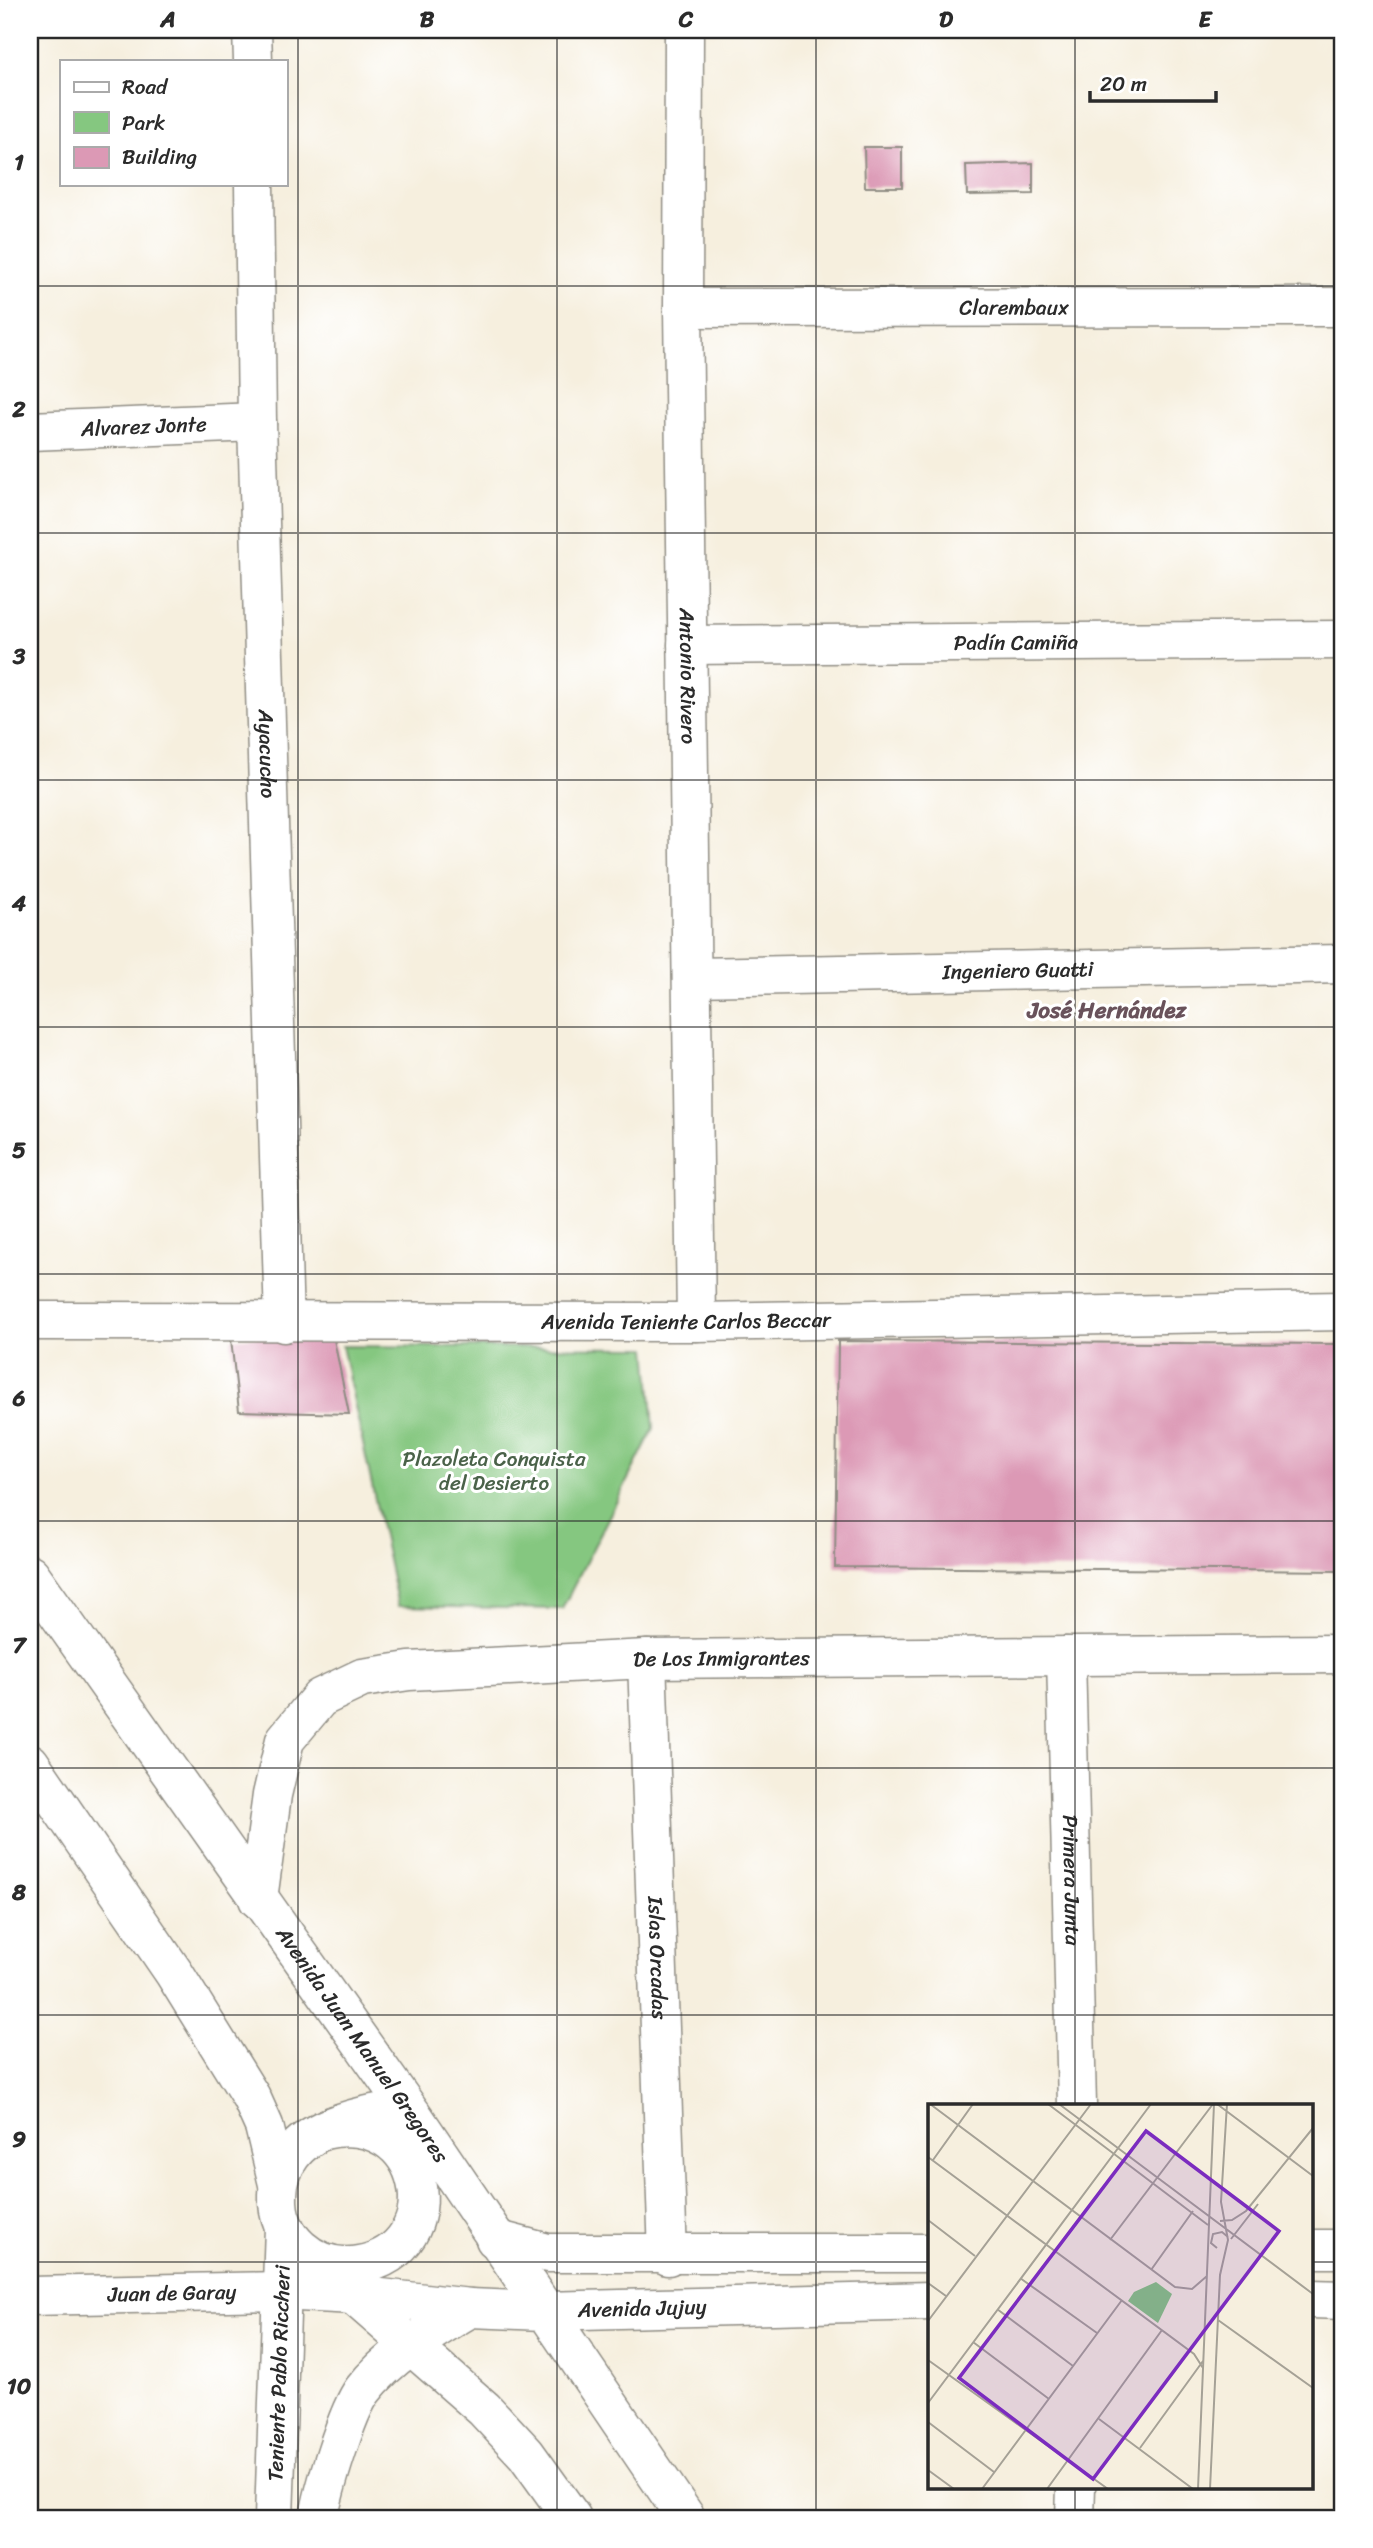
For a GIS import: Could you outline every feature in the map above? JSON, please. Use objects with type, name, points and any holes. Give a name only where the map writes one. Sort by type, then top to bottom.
[{"type":"street","points":[[253,30],[253,60]]},
{"type":"street","name":"Antonio Rivero","points":[[684,30],[683,308],[694,977],[696,1322]]},
{"type":"street","name":"Ayacucho","points":[[254,186],[257,422],[284,1324]]},
{"type":"street","name":"Clarembaux","points":[[683,308],[1343,307]]},
{"type":"street","name":"Alvarez Jonte","points":[[30,431],[257,422]]},
{"type":"street","name":"Padín Camiña","points":[[687,645],[1343,640]]},
{"type":"street","name":"Ingeniero Guatti","points":[[694,977],[1343,964]]},
{"type":"street","name":"Avenida Teniente Carlos Beccar","points":[[30,1321],[284,1324],[696,1322],[1343,1311]]},
{"type":"street","name":"Avenida Juan Manuel Gregores","points":[[30,1574],[411,2113],[686,2518]]},
{"type":"street","name":"De Los Inmigrantes","points":[[258,1899],[272,1795],[285,1740],[320,1698],[362,1678],[409,1671],[647,1659],[1343,1654]]},
{"type":"street","name":"Primera Junta","points":[[1066,1656],[1077,2104]]},
{"type":"street","name":"Islas Orcadas","points":[[647,1659],[668,2256]]},
{"type":"street","points":[[30,1763],[174,1973],[251,2097],[264,2126],[278,2184],[278,2206],[284,2227],[294,2243],[354,2295],[396,2323],[484,2409],[526,2454],[572,2518]]},
{"type":"street","points":[[278,2184],[294,2150],[324,2130],[368,2114],[411,2113],[420,2150],[417,2205],[396,2323],[362,2391],[334,2457],[319,2518]]},
{"type":"street","points":[[308,2255],[338,2266],[370,2263],[389,2253],[405,2239],[417,2205],[410,2162],[391,2140],[358,2126],[324,2130]]},
{"type":"street","name":"Teniente Pablo Riccheri","points":[[274,2518],[284,2227]]},
{"type":"street","points":[[495,2239],[548,2253],[668,2256],[928,2253]]},
{"type":"street","points":[[1314,2249],[1343,2249]]},
{"type":"street","name":"Juan de Garay","points":[[30,2296],[280,2291],[354,2295]]},
{"type":"street","points":[[1314,2299],[1343,2300]]},
{"type":"street","name":"Avenida Jujuy","points":[[396,2323],[470,2308],[544,2311],[928,2301]]},
{"type":"street","points":[[1075,2518],[1076,2488]]},
{"type":"green space","name":"Plazoleta Conquista del Desierto","points":[[342,1346],[647,1348],[654,1428],[562,1609],[398,1606]]},
{"type":"building","points":[[864,147],[902,147],[902,187],[865,187]]},
{"type":"building","points":[[1033,163],[1033,194],[967,195],[966,165]]},
{"type":"building","points":[[332,1330],[349,1414],[239,1411],[231,1339]]},
{"type":"building","points":[[838,1341],[1343,1344],[1343,1571],[835,1567]]},
{"type":"district","name":"José Hernández","points":[[1107,1010]]}]
